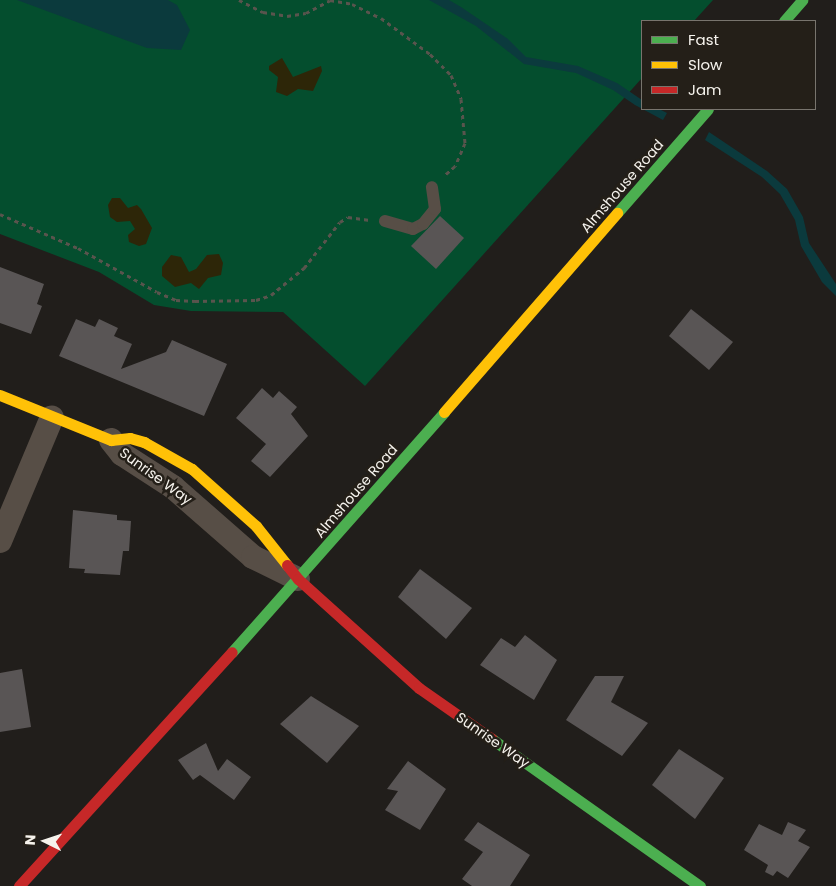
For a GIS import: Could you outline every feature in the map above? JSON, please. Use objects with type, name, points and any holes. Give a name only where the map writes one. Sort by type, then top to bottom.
[{"type":"main road","points":[[785,20],[802,0]]},
{"type":"main road","name":"Almshouse Road","points":[[19,886],[298,579],[707,110]]},
{"type":"main road","name":"Sunrise Way","points":[[0,395],[111,440]]},
{"type":"main road","name":"Sunrise Way","points":[[298,579],[419,688],[700,886]]},
{"type":"street","points":[[0,541],[52,417]]},
{"type":"street","name":"Sunrise Way","points":[[111,440],[122,454],[180,492],[253,557],[298,579]]},
{"type":"lane","points":[[385,221],[413,229],[423,224],[435,208],[432,187]]},
{"type":"path","points":[[239,0],[263,12],[287,16],[306,13],[330,0],[352,4],[381,18],[430,54],[451,75],[462,99],[466,126],[466,144],[454,166],[432,187]]},
{"type":"path","points":[[0,214],[78,248],[169,298],[195,301],[256,300],[270,295],[304,268],[340,222],[348,217],[385,221]]},
{"type":"green space","points":[[0,0],[713,0],[695,20],[641,20],[641,79],[365,386],[283,312],[191,311],[154,305],[99,272],[0,234]]},
{"type":"sand","points":[[282,58],[293,77],[321,66],[322,71],[313,91],[298,89],[287,96],[276,92],[278,77],[269,70],[269,66]]},
{"type":"sand","points":[[112,198],[120,198],[128,208],[137,205],[141,209],[152,228],[146,244],[139,246],[129,242],[128,235],[135,229],[130,221],[117,222],[110,217],[108,205]]},
{"type":"sand","points":[[219,254],[223,263],[221,275],[208,278],[199,289],[191,283],[175,287],[162,276],[162,267],[171,255],[181,257],[189,272],[196,269],[207,255]]},
{"type":"water","points":[[17,0],[168,0],[177,5],[190,30],[181,50],[147,48]]},
{"type":"water","points":[[429,0],[449,0],[461,7],[508,39],[526,57],[578,66],[617,83],[641,99],[641,108],[613,90],[576,73],[524,64],[476,26]]},
{"type":"water","points":[[644,110],[661,110],[667,113],[663,120]]},
{"type":"water","points":[[709,132],[767,171],[787,189],[803,217],[809,243],[836,284],[836,296],[822,282],[801,246],[795,220],[780,194],[762,177],[705,140]]},
{"type":"building","points":[[440,216],[464,238],[436,269],[411,246]]},
{"type":"building","points":[[0,267],[44,284],[37,304],[42,306],[31,334],[0,323]]},
{"type":"building","points":[[691,309],[733,342],[709,370],[669,336]]},
{"type":"building","points":[[76,319],[95,327],[99,319],[118,328],[114,336],[132,344],[121,369],[166,352],[172,340],[227,364],[204,416],[59,356]]},
{"type":"building","points":[[262,388],[273,398],[279,391],[297,407],[291,414],[308,436],[270,477],[251,461],[266,444],[236,418]]},
{"type":"building","points":[[73,510],[117,515],[117,520],[131,521],[129,551],[123,551],[120,575],[84,573],[85,569],[69,568]]},
{"type":"building","points":[[420,569],[472,608],[446,639],[398,597]]},
{"type":"building","points":[[525,635],[557,660],[534,700],[480,665],[501,638],[515,647]]},
{"type":"building","points":[[22,669],[31,727],[0,732],[0,673]]},
{"type":"building","points":[[595,676],[624,676],[611,702],[648,723],[622,756],[566,720]]},
{"type":"building","points":[[311,696],[359,726],[327,763],[280,724]]},
{"type":"building","points":[[206,743],[218,771],[227,759],[251,777],[234,800],[200,775],[193,780],[178,760]]},
{"type":"building","points":[[679,749],[724,778],[695,819],[652,785]]},
{"type":"building","points":[[408,761],[446,789],[420,830],[385,810],[398,791],[387,789]]},
{"type":"building","points":[[478,822],[530,855],[510,886],[472,886],[462,879],[483,852],[464,840]]},
{"type":"building","points":[[788,822],[806,830],[798,841],[810,847],[788,878],[777,871],[773,876],[765,872],[768,865],[744,850],[759,824],[782,835]]},
{"type":"traffic: fast","points":[[785,20],[802,0]]},
{"type":"traffic: fast","points":[[617,213],[707,110]]},
{"type":"traffic: fast","points":[[232,652],[444,412]]},
{"type":"traffic: fast","points":[[492,739],[700,886]]},
{"type":"traffic: slow","points":[[444,412],[617,213]]},
{"type":"traffic: slow","points":[[0,395],[111,440],[130,438],[144,442],[192,469],[256,526],[287,565]]},
{"type":"traffic: jam","points":[[287,565],[298,579],[419,688],[492,739]]},
{"type":"traffic: jam","points":[[19,886],[232,652]]}]
